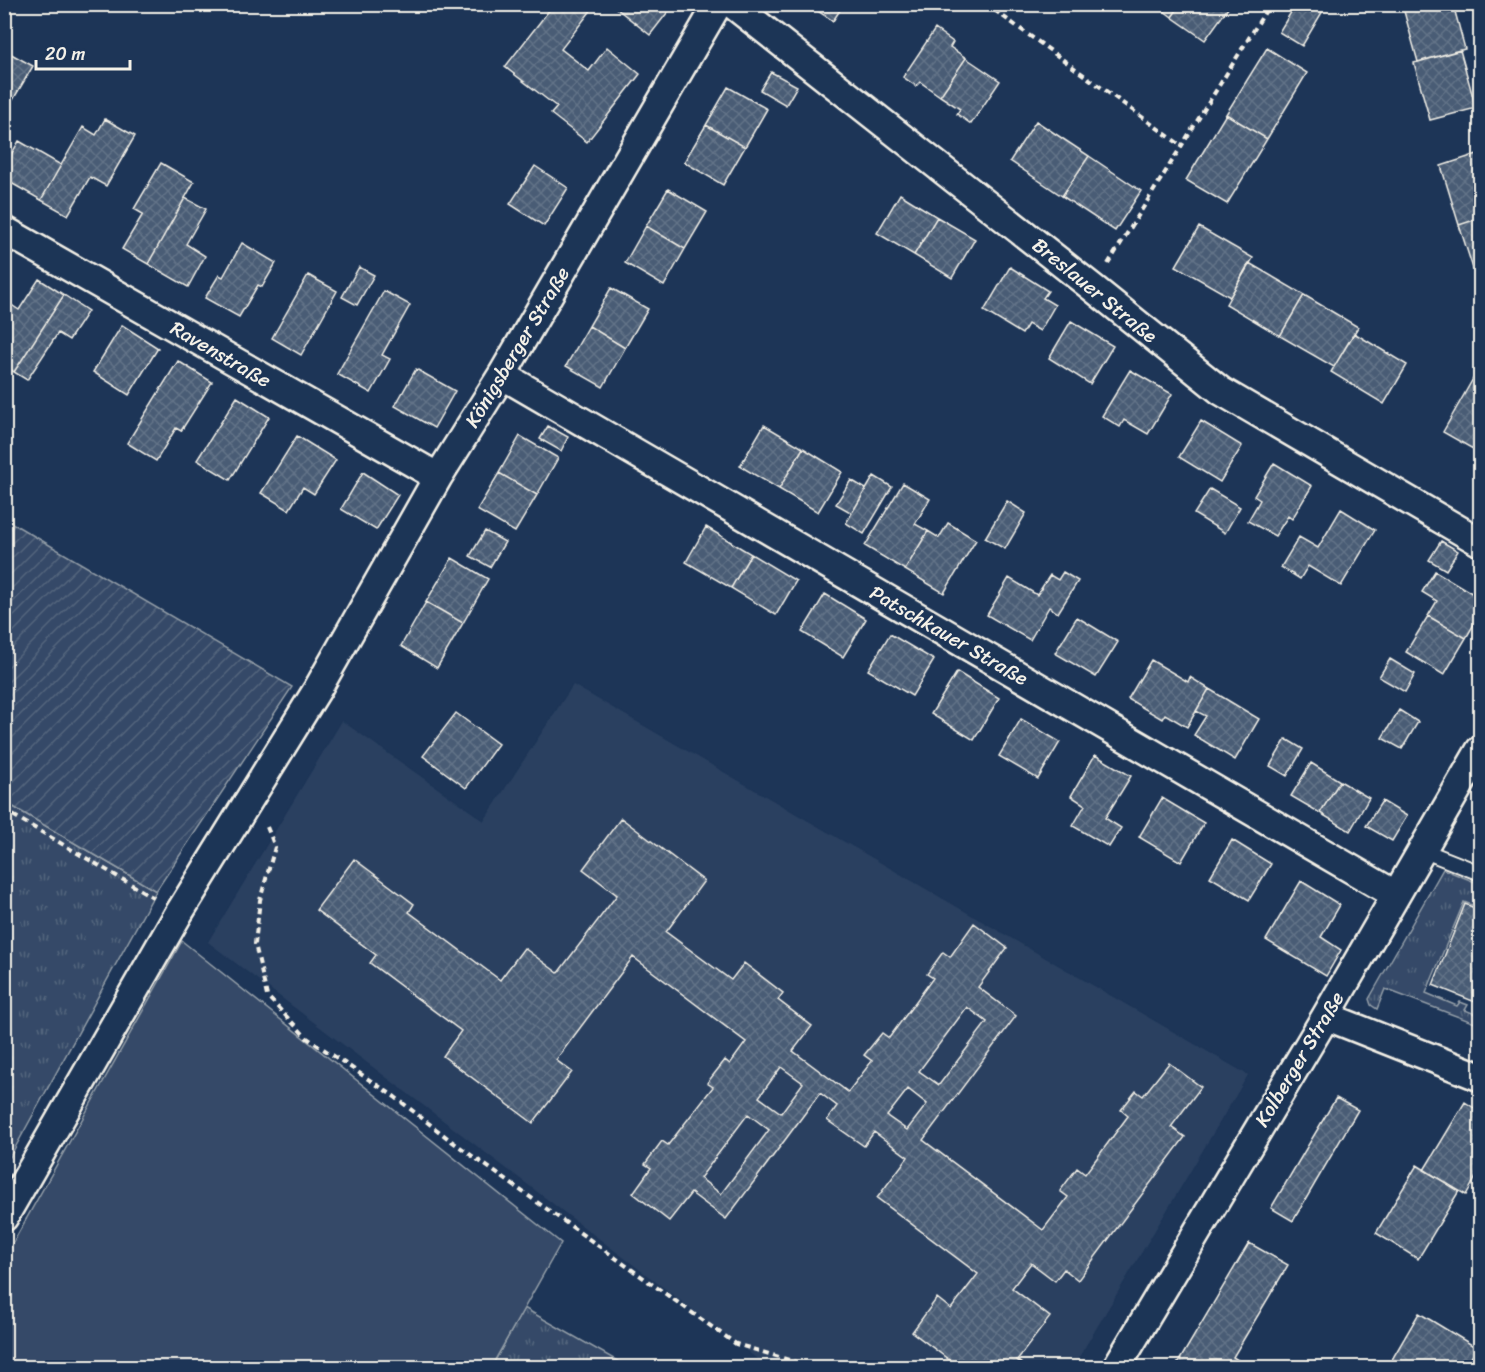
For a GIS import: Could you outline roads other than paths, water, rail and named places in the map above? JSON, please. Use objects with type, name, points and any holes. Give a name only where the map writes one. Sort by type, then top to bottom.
[{"type":"street","name":"Königsberger Straße","points":[[4,1216],[179,913],[317,690],[438,477],[502,375],[718,4]]},
{"type":"street","name":"Breslauer Straße","points":[[732,4],[1221,391],[1480,542]]},
{"type":"street","name":"Ravenstraße","points":[[4,230],[438,477]]},
{"type":"street","name":"Patschkauer Straße","points":[[502,375],[1396,895]]},
{"type":"street","name":"Kolberger Straße","points":[[1116,1368],[1326,1016],[1480,750]]},
{"type":"street","points":[[1326,1016],[1480,1077]]},
{"type":"lane","points":[[1422,850],[1480,873]]}]
